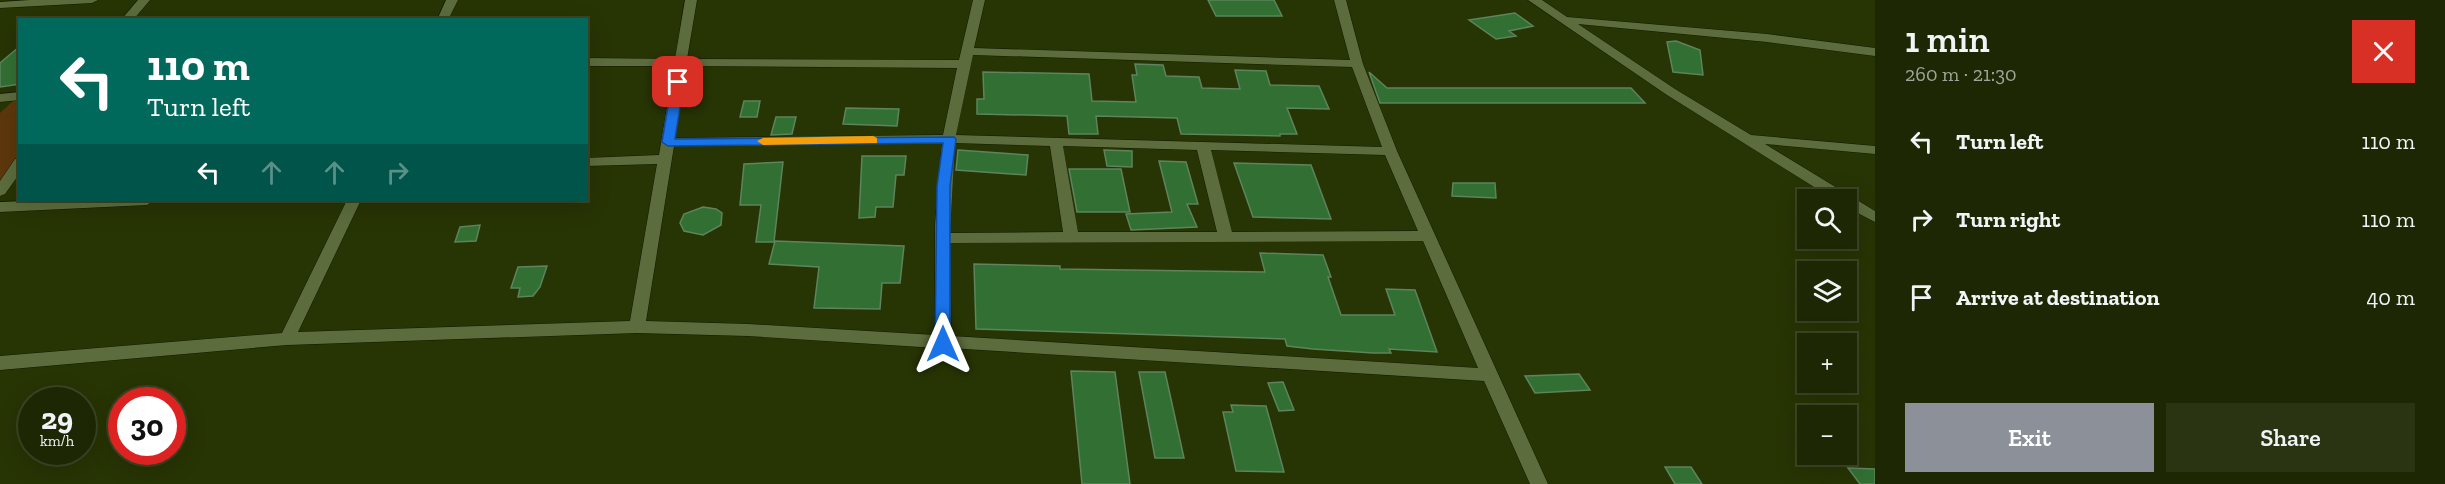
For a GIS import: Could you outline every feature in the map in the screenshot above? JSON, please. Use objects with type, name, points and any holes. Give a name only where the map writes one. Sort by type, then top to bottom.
[{"type":"street","points":[[0,4],[92,0]]},
{"type":"street","points":[[128,18],[144,0]]},
{"type":"street","points":[[443,18],[452,0]]},
{"type":"street","points":[[637,327],[691,0]]},
{"type":"street","points":[[943,344],[944,186],[954,106],[979,0]]},
{"type":"street","points":[[1340,0],[1357,64],[1390,151],[1539,484]]},
{"type":"street","points":[[1534,0],[1671,92],[1828,189]]},
{"type":"street","points":[[0,18],[19,2]]},
{"type":"street","points":[[1565,19],[1767,38],[1875,52]]},
{"type":"street","points":[[588,62],[967,58],[1357,64]]},
{"type":"street","points":[[0,98],[18,96]]},
{"type":"street","points":[[668,142],[950,139],[1390,151]]},
{"type":"street","points":[[1748,139],[1875,150]]},
{"type":"street","points":[[1056,142],[1071,238]]},
{"type":"street","points":[[1203,146],[1226,237]]},
{"type":"street","points":[[588,162],[665,159]]},
{"type":"street","points":[[0,191],[18,165]]},
{"type":"street","points":[[0,207],[126,201]]},
{"type":"street","points":[[286,339],[354,201]]},
{"type":"street","points":[[1857,206],[1875,217]]},
{"type":"street","points":[[943,238],[1429,236]]},
{"type":"street","points":[[0,363],[286,339],[637,327],[748,330],[943,344],[1489,375]]},
{"type":"shaded area","points":[[15,99],[18,99],[18,158],[0,185],[0,113]]},
{"type":"building","points":[[1208,0],[1274,0],[1282,16],[1216,16]]},
{"type":"building","points":[[1515,13],[1533,26],[1509,31],[1516,36],[1496,39],[1469,20]]},
{"type":"building","points":[[1676,41],[1700,50],[1703,75],[1673,72],[1667,42]]},
{"type":"building","points":[[18,48],[18,84],[0,87],[0,63]]},
{"type":"building","points":[[1135,64],[1163,65],[1166,76],[1199,77],[1202,88],[1240,89],[1235,70],[1266,71],[1270,85],[1319,86],[1329,109],[1287,108],[1297,134],[1280,134],[1280,136],[1181,134],[1177,118],[1096,116],[1098,134],[1069,134],[1067,116],[977,114],[977,99],[984,99],[983,72],[1089,74],[1092,101],[1136,102],[1132,75],[1137,75]]},
{"type":"building","points":[[1369,72],[1387,88],[1631,88],[1645,103],[1380,103]]},
{"type":"building","points":[[744,101],[760,101],[757,117],[740,117]]},
{"type":"building","points":[[846,108],[899,109],[897,126],[843,124]]},
{"type":"building","points":[[776,117],[796,117],[792,134],[771,135]]},
{"type":"building","points":[[958,150],[1028,155],[1026,175],[956,170]]},
{"type":"building","points":[[1104,150],[1132,151],[1132,167],[1107,166]]},
{"type":"building","points":[[862,156],[906,156],[904,175],[896,175],[893,207],[876,207],[875,217],[859,218]]},
{"type":"building","points":[[1159,161],[1186,162],[1198,204],[1187,204],[1197,227],[1131,230],[1126,214],[1172,212]]},
{"type":"building","points":[[783,162],[774,242],[756,242],[761,205],[740,205],[744,164]]},
{"type":"building","points":[[1234,163],[1311,165],[1331,219],[1253,217]]},
{"type":"building","points":[[1069,169],[1121,169],[1130,212],[1077,212]]},
{"type":"building","points":[[1453,183],[1495,183],[1496,198],[1452,196]]},
{"type":"building","points":[[703,207],[716,209],[722,213],[721,225],[703,235],[684,231],[680,223],[684,214]]},
{"type":"building","points":[[480,225],[476,241],[455,242],[460,227]]},
{"type":"building","points":[[775,241],[904,246],[900,283],[882,283],[880,309],[814,308],[819,267],[769,264]]},
{"type":"building","points":[[1260,253],[1323,255],[1341,315],[1395,315],[1386,289],[1415,290],[1437,352],[1389,349],[1391,353],[1373,353],[1313,349],[1287,346],[1285,339],[976,329],[974,264],[1060,266],[1060,269],[1265,272]]},
{"type":"building","points":[[547,266],[540,287],[533,296],[518,297],[520,288],[511,288],[518,267]]},
{"type":"building","points":[[1071,371],[1115,372],[1130,484],[1082,484]]},
{"type":"building","points":[[1139,372],[1165,372],[1184,458],[1155,458]]},
{"type":"building","points":[[1579,374],[1590,390],[1535,393],[1525,376]]},
{"type":"building","points":[[1283,382],[1294,410],[1279,411],[1268,383]]},
{"type":"building","points":[[1231,405],[1266,406],[1284,472],[1236,471],[1223,412],[1233,412]]},
{"type":"building","points":[[1665,467],[1691,467],[1702,484],[1675,484]]},
{"type":"building","points":[[1848,468],[1875,469],[1875,484],[1860,484]]},
{"type":"slow traffic","points":[[763,141],[873,140]]},
{"type":"route","points":[[678,82],[668,142],[950,139],[944,186],[943,344]]}]
